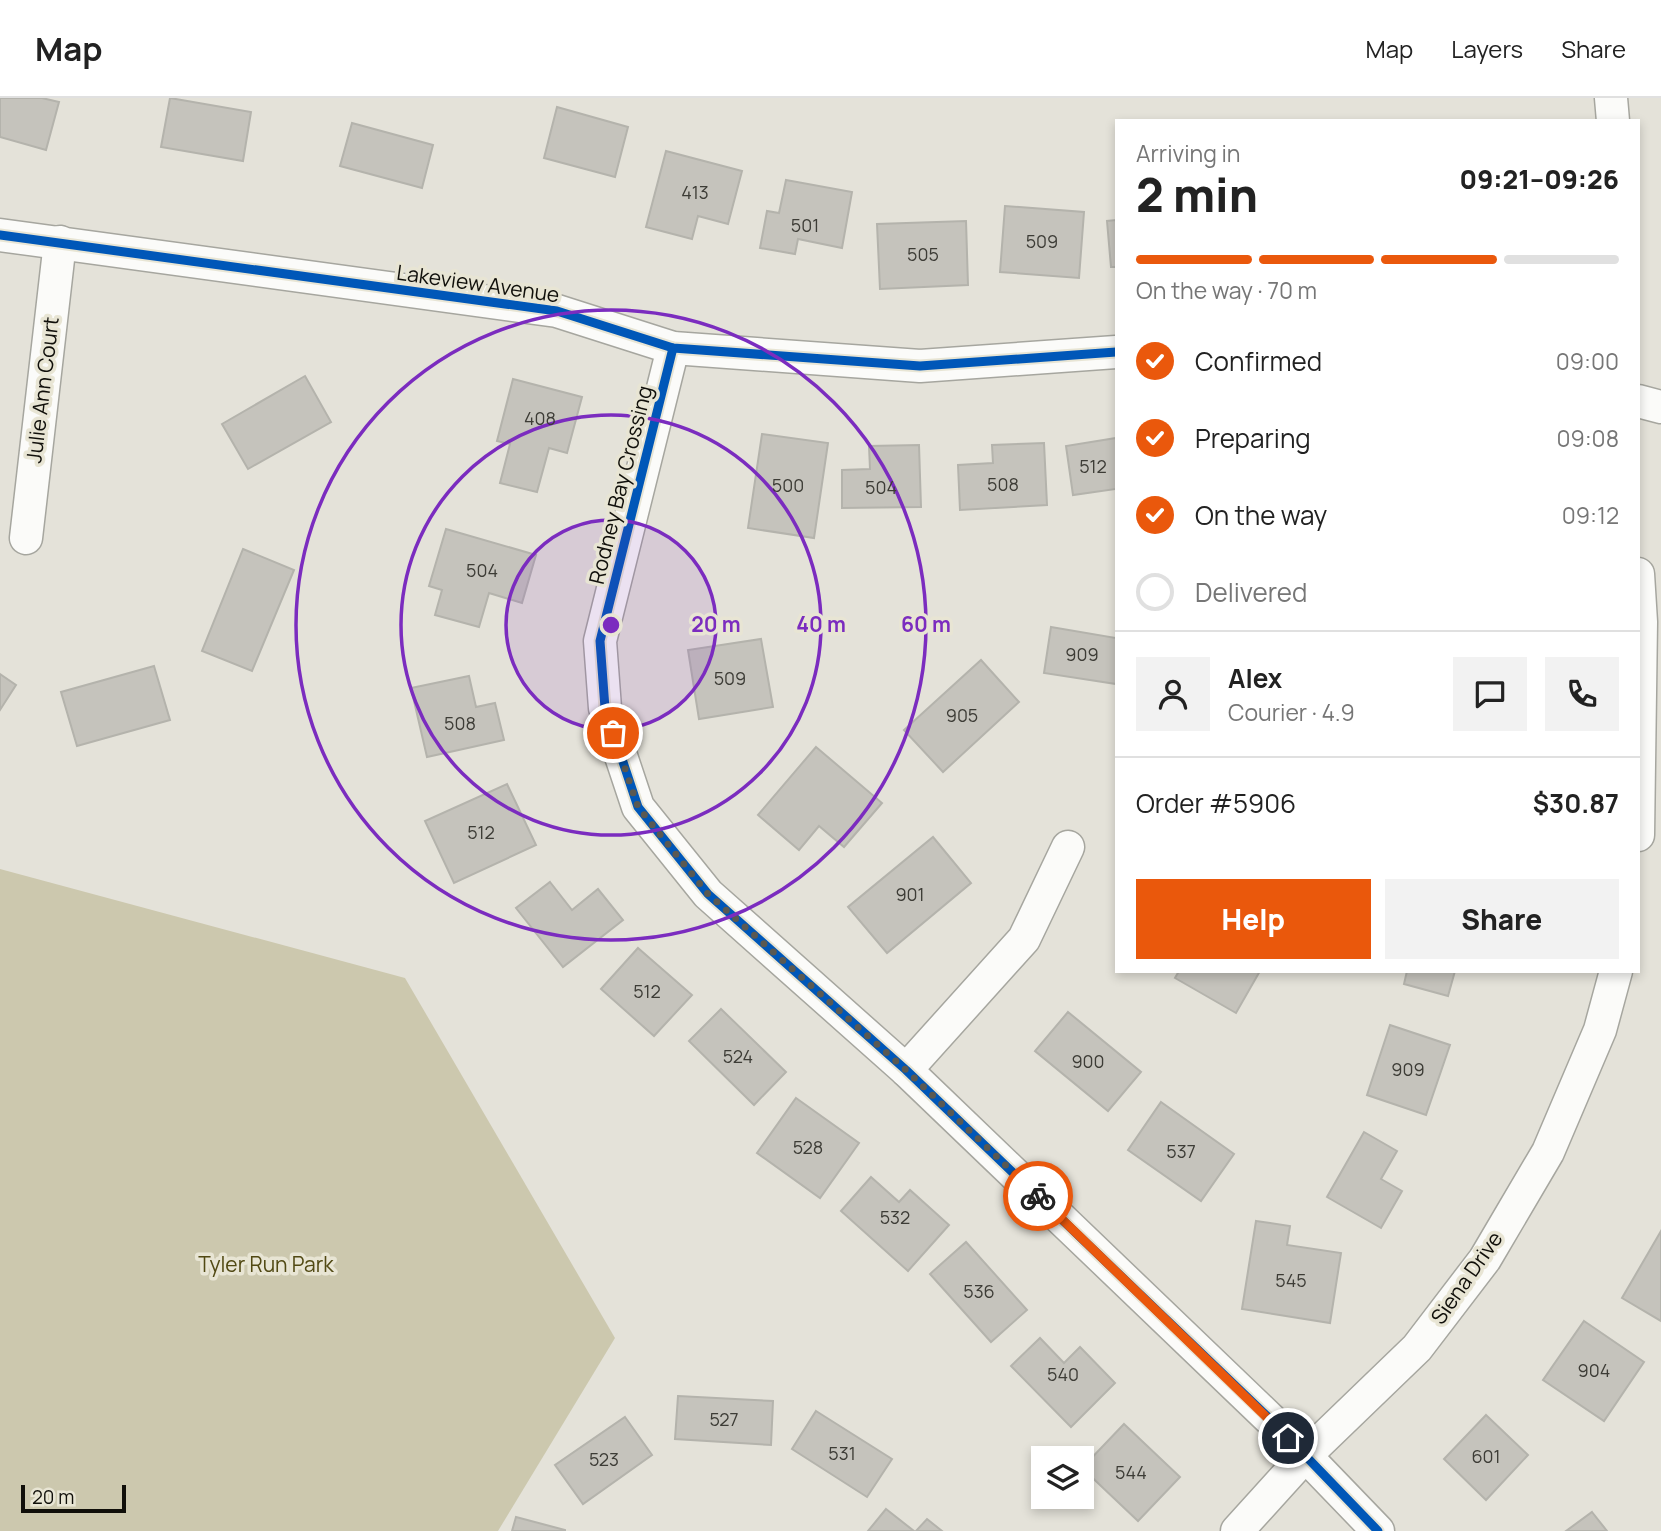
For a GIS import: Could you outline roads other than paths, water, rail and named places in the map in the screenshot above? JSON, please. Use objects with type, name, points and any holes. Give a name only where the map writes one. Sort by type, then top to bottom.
[{"type":"street","points":[[1612,98],[1613,119]]},
{"type":"street","name":"Lakeview Avenue","points":[[0,235],[557,311],[673,348],[920,366],[1115,352]]},
{"type":"street","name":"Julie Ann Court","points":[[26,538],[60,242]]},
{"type":"street","name":"Rodney Bay Crossing","points":[[673,348],[600,641],[604,708],[638,807],[708,894],[906,1070],[1271,1420],[1378,1531]]},
{"type":"street","points":[[1640,402],[1661,407]]},
{"type":"street","points":[[1640,606],[1640,693]]},
{"type":"street","points":[[906,1070],[1024,939],[1068,847]]},
{"type":"street","name":"Siena Drive","points":[[1237,1531],[1305,1457],[1417,1348],[1485,1259],[1548,1152],[1600,1030],[1615,973]]},
{"type":"park label","name":"Tyler Run Park","points":[[266,1265]]}]
